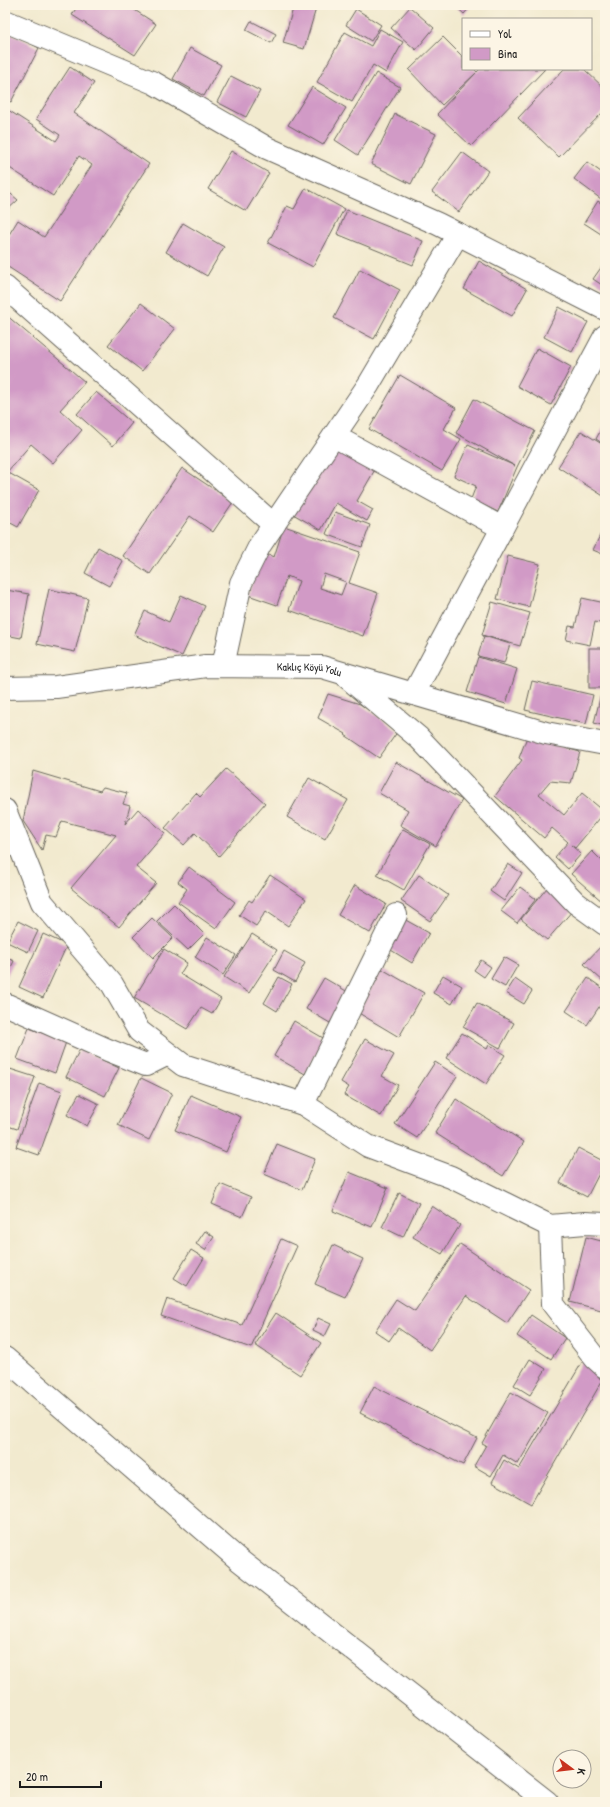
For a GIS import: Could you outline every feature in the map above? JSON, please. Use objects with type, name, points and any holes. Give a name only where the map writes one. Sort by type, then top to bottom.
[{"type":"street","points":[[5,21],[154,84],[268,148],[438,224],[605,309]]},
{"type":"street","points":[[223,666],[241,583],[260,545],[369,384],[458,234]]},
{"type":"street","points":[[5,287],[274,525]]},
{"type":"street","points":[[414,693],[605,336]]},
{"type":"street","points":[[334,436],[502,528]]},
{"type":"street","name":"Kaklıç Köyü Yolu","points":[[5,688],[56,687],[206,666],[322,667],[546,733],[605,744]]},
{"type":"street","points":[[343,673],[419,738],[576,903],[605,924]]},
{"type":"street","points":[[5,810],[42,902],[112,984],[139,1031],[183,1065],[303,1104],[368,1146],[451,1178],[550,1226],[585,1223],[605,1224]]},
{"type":"street","points":[[303,1104],[396,915]]},
{"type":"street","points":[[5,1004],[108,1050],[146,1065],[168,1054]]},
{"type":"street","points":[[550,1226],[553,1304],[595,1358],[605,1367]]},
{"type":"street","points":[[5,1358],[239,1560],[547,1802]]},
{"type":"building","points":[[78,5],[127,5],[156,24],[135,55],[72,15]]},
{"type":"building","points":[[294,5],[317,5],[304,49],[283,43]]},
{"type":"building","points":[[454,5],[472,5],[464,14]]},
{"type":"building","points":[[410,7],[434,28],[416,50],[391,28]]},
{"type":"building","points":[[356,9],[381,25],[371,41],[346,25]]},
{"type":"building","points":[[251,21],[276,34],[271,43],[246,30]]},
{"type":"building","points":[[380,29],[403,42],[386,73],[373,65],[352,102],[317,82],[345,32],[371,46]]},
{"type":"building","points":[[5,30],[39,48],[11,102],[5,99]]},
{"type":"building","points":[[443,37],[462,56],[462,70],[475,70],[477,72],[479,70],[544,70],[471,146],[437,114],[476,73],[442,105],[409,70]]},
{"type":"building","points":[[190,48],[221,65],[204,96],[173,79]]},
{"type":"building","points":[[70,67],[94,83],[74,113],[149,164],[60,301],[5,265],[5,241],[18,220],[44,237],[92,165],[79,156],[53,196],[5,165],[5,108],[56,141],[60,135],[36,119]]},
{"type":"building","points":[[563,70],[585,70],[605,89],[605,110],[559,157],[518,118]]},
{"type":"building","points":[[376,73],[400,87],[358,155],[335,140]]},
{"type":"building","points":[[231,76],[260,91],[246,117],[217,102]]},
{"type":"building","points":[[312,87],[346,108],[323,145],[288,125]]},
{"type":"building","points":[[395,114],[436,134],[411,184],[371,164]]},
{"type":"building","points":[[231,151],[269,173],[246,211],[208,189]]},
{"type":"building","points":[[462,152],[488,171],[459,212],[432,192]]},
{"type":"building","points":[[587,162],[605,175],[605,202],[574,179]]},
{"type":"building","points":[[306,188],[344,209],[313,267],[268,243],[287,206],[294,209]]},
{"type":"building","points":[[5,189],[18,200],[5,212]]},
{"type":"building","points":[[598,201],[605,206],[605,228],[601,234],[584,223]]},
{"type":"building","points":[[347,210],[423,241],[413,265],[337,234]]},
{"type":"building","points":[[183,223],[224,247],[207,276],[166,252]]},
{"type":"building","points":[[479,261],[527,289],[512,316],[464,289]]},
{"type":"building","points":[[605,262],[605,287],[593,279]]},
{"type":"building","points":[[360,269],[400,290],[374,339],[334,318]]},
{"type":"building","points":[[141,303],[175,329],[142,371],[108,345]]},
{"type":"building","points":[[559,307],[588,322],[572,352],[544,337]]},
{"type":"building","points":[[5,314],[85,382],[60,410],[82,430],[53,463],[31,444],[7,472],[39,490],[18,527],[5,520]]},
{"type":"building","points":[[537,348],[571,367],[551,405],[517,386]]},
{"type":"building","points":[[400,375],[456,408],[444,429],[461,439],[442,471],[369,429]]},
{"type":"building","points":[[96,392],[132,423],[113,446],[77,414]]},
{"type":"building","points":[[474,399],[535,431],[517,467],[498,512],[471,499],[476,486],[454,476],[468,445],[515,466],[456,433]]},
{"type":"building","points":[[605,422],[605,445],[596,439]]},
{"type":"building","points":[[581,431],[605,446],[605,497],[558,467]]},
{"type":"building","points":[[334,442],[377,466],[357,501],[373,510],[367,521],[336,503],[321,530],[293,514]]},
{"type":"building","points":[[182,468],[233,502],[213,532],[190,516],[150,574],[123,556]]},
{"type":"building","points":[[335,512],[370,525],[362,547],[326,534]]},
{"type":"building","points":[[605,525],[605,555],[593,550]]},
{"type":"building","points":[[284,526],[360,552],[349,583],[378,593],[363,636],[289,610],[299,581],[287,576],[277,605],[248,595],[263,553],[274,557]],"holes":[[[324,574],[346,582],[341,595],[320,588]]]},
{"type":"building","points":[[98,547],[123,561],[109,586],[85,573]]},
{"type":"building","points":[[508,556],[540,564],[529,607],[497,599]]},
{"type":"building","points":[[49,589],[88,598],[75,652],[37,644]]},
{"type":"building","points":[[6,590],[29,594],[21,638],[5,635]]},
{"type":"building","points":[[181,595],[205,606],[182,656],[134,635],[145,611],[169,622]]},
{"type":"building","points":[[582,598],[605,603],[605,624],[595,622],[590,645],[566,640],[569,626],[575,627]]},
{"type":"building","points":[[492,602],[530,613],[520,646],[482,635]]},
{"type":"building","points":[[484,636],[510,644],[504,663],[478,656]]},
{"type":"building","points":[[589,648],[605,648],[605,688],[589,688]]},
{"type":"building","points":[[478,657],[517,669],[506,704],[467,692]]},
{"type":"building","points":[[532,681],[593,695],[586,724],[525,710]]},
{"type":"building","points":[[328,694],[360,704],[398,731],[379,758],[345,735],[346,734],[318,718]]},
{"type":"building","points":[[601,694],[605,695],[605,726],[594,723]]},
{"type":"building","points":[[527,737],[580,752],[571,783],[550,781],[539,794],[564,815],[582,793],[605,812],[575,848],[571,845],[581,854],[568,869],[555,857],[568,842],[552,828],[544,838],[495,796],[522,760],[519,758]]},
{"type":"building","points":[[396,762],[462,800],[436,846],[400,825],[408,810],[379,793]]},
{"type":"building","points":[[226,769],[265,803],[219,856],[195,833],[184,845],[165,828],[196,793],[200,797]]},
{"type":"building","points":[[33,771],[100,791],[103,787],[127,793],[123,804],[130,806],[125,824],[138,809],[165,833],[136,867],[156,883],[119,927],[71,888],[116,835],[62,821],[56,837],[46,835],[42,850],[23,821]]},
{"type":"building","points":[[309,778],[348,800],[325,839],[287,817]]},
{"type":"building","points":[[403,829],[430,844],[404,890],[377,875]]},
{"type":"building","points":[[592,851],[605,864],[604,903],[571,874]]},
{"type":"building","points":[[508,864],[522,873],[504,901],[490,891]]},
{"type":"building","points":[[189,867],[235,902],[216,929],[178,902],[187,889],[178,882]]},
{"type":"building","points":[[270,875],[306,899],[288,926],[266,911],[256,926],[239,915],[249,900],[252,902]]},
{"type":"building","points":[[419,875],[448,895],[430,921],[401,901]]},
{"type":"building","points":[[355,885],[386,904],[370,933],[338,915]]},
{"type":"building","points":[[520,887],[536,899],[517,923],[501,911]]},
{"type":"building","points":[[547,888],[573,910],[547,940],[521,919]]},
{"type":"building","points":[[174,904],[204,934],[188,950],[157,921]]},
{"type":"building","points":[[152,918],[173,938],[153,958],[133,937]]},
{"type":"building","points":[[402,918],[429,933],[412,963],[386,947]]},
{"type":"building","points":[[18,921],[38,931],[28,952],[7,942]]},
{"type":"building","points":[[43,934],[67,945],[43,998],[19,987]]},
{"type":"building","points":[[252,934],[277,950],[249,993],[224,977]]},
{"type":"building","points":[[207,937],[236,955],[223,975],[195,957]]},
{"type":"building","points":[[604,943],[605,945],[604,982],[584,964]]},
{"type":"building","points":[[164,949],[187,963],[180,974],[221,999],[212,1014],[201,1008],[187,1029],[134,998]]},
{"type":"building","points":[[284,951],[305,963],[295,982],[274,970]]},
{"type":"building","points":[[5,957],[14,961],[5,980]]},
{"type":"building","points":[[504,957],[518,965],[505,987],[491,979]]},
{"type":"building","points":[[481,960],[491,967],[484,977],[474,970]]},
{"type":"building","points":[[382,969],[424,993],[399,1037],[357,1012]]},
{"type":"building","points":[[443,975],[462,986],[452,1004],[433,993]]},
{"type":"building","points":[[279,977],[292,984],[277,1011],[264,1003]]},
{"type":"building","points":[[324,978],[348,992],[330,1023],[306,1009]]},
{"type":"building","points":[[588,978],[605,990],[605,998],[587,1025],[566,1011]]},
{"type":"building","points":[[515,979],[532,991],[524,1004],[506,993]]},
{"type":"building","points":[[477,1003],[514,1023],[500,1048],[463,1027]]},
{"type":"building","points":[[294,1021],[325,1039],[305,1074],[274,1056]]},
{"type":"building","points":[[29,1028],[66,1042],[55,1073],[17,1059]]},
{"type":"building","points":[[462,1033],[487,1049],[489,1045],[505,1055],[486,1084],[446,1058]]},
{"type":"building","points":[[365,1039],[394,1055],[382,1076],[398,1085],[381,1116],[344,1095],[349,1087],[341,1082]]},
{"type":"building","points":[[80,1049],[119,1068],[105,1096],[66,1077]]},
{"type":"building","points":[[435,1062],[457,1076],[417,1138],[395,1124]]},
{"type":"building","points":[[10,1069],[35,1077],[17,1129],[5,1125],[5,1083]]},
{"type":"building","points":[[141,1078],[172,1093],[149,1140],[118,1125]]},
{"type":"building","points":[[39,1083],[62,1091],[39,1155],[16,1147]]},
{"type":"building","points":[[79,1094],[99,1104],[87,1126],[67,1115]]},
{"type":"building","points":[[191,1095],[241,1117],[226,1152],[175,1130]]},
{"type":"building","points":[[456,1099],[524,1142],[503,1176],[435,1133]]},
{"type":"building","points":[[277,1144],[315,1159],[302,1190],[264,1174]]},
{"type":"building","points":[[578,1148],[605,1162],[587,1197],[560,1183]]},
{"type":"building","points":[[349,1172],[388,1188],[372,1227],[333,1211]]},
{"type":"building","points":[[220,1184],[251,1197],[242,1217],[212,1204]]},
{"type":"building","points":[[399,1193],[419,1203],[403,1237],[382,1227]]},
{"type":"building","points":[[432,1206],[460,1225],[442,1254],[413,1237]]},
{"type":"building","points":[[205,1231],[214,1237],[205,1250],[196,1244]]},
{"type":"building","points":[[586,1237],[605,1242],[605,1311],[570,1302]]},
{"type":"building","points":[[281,1239],[297,1246],[251,1348],[161,1316],[167,1299],[242,1325]]},
{"type":"building","points":[[460,1244],[529,1290],[507,1323],[466,1296],[430,1350],[398,1328],[389,1341],[375,1331],[396,1299],[415,1311]]},
{"type":"building","points":[[333,1245],[363,1259],[345,1297],[315,1284]]},
{"type":"building","points":[[191,1250],[204,1258],[187,1286],[174,1278]]},
{"type":"building","points":[[276,1313],[321,1343],[300,1375],[255,1345]]},
{"type":"building","points":[[531,1315],[565,1338],[551,1359],[517,1336]]},
{"type":"building","points":[[318,1318],[331,1324],[325,1336],[313,1330]]},
{"type":"building","points":[[530,1359],[546,1369],[530,1395],[514,1385]]},
{"type":"building","points":[[584,1359],[602,1381],[531,1504],[492,1482],[504,1460],[519,1469]]},
{"type":"building","points":[[374,1386],[477,1438],[463,1465],[360,1413]]},
{"type":"building","points":[[511,1392],[548,1413],[518,1464],[503,1455],[491,1476],[474,1466],[486,1445],[482,1443]]}]
